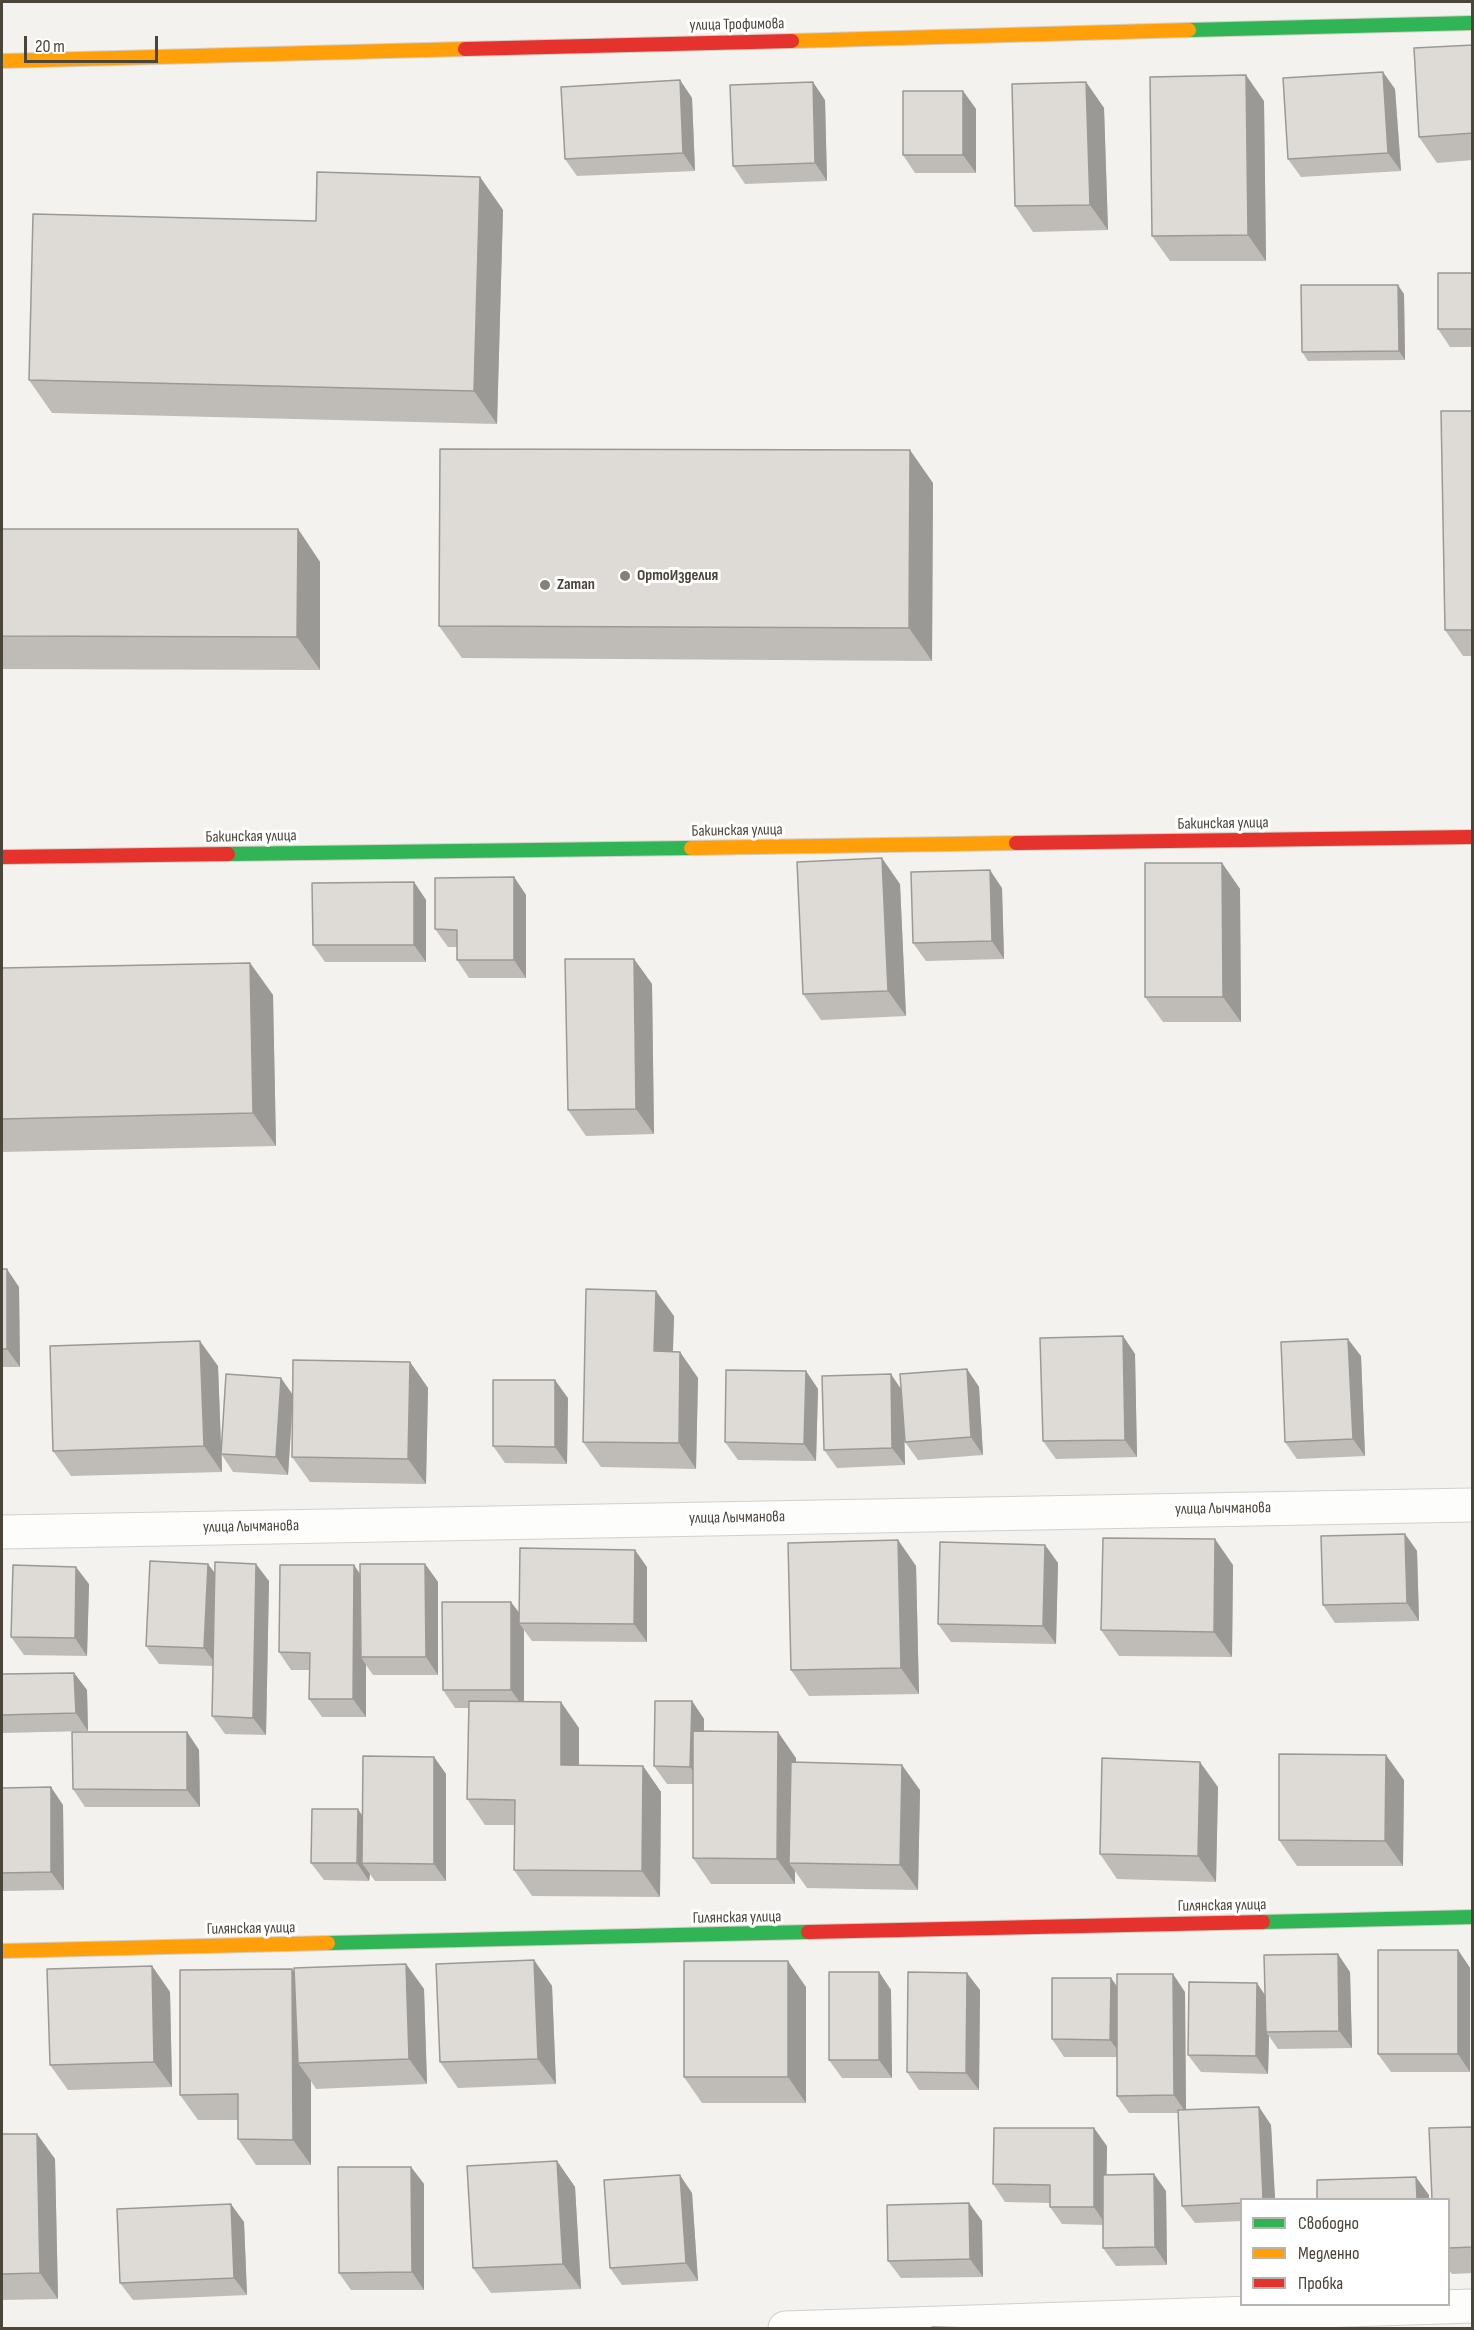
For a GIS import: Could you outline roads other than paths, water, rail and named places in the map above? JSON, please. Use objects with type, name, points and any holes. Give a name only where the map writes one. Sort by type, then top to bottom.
[{"type":"street","name":"улица Трофимова","points":[[2,61],[1473,23]]},
{"type":"street","name":"Бакинская улица","points":[[2,857],[1473,837]]},
{"type":"street","name":"улица Лычманова","points":[[2,1532],[1473,1505]]},
{"type":"street","name":"Гилянская улица","points":[[2,1951],[1473,1917]]},
{"type":"street","points":[[785,2328],[1473,2306]]},
{"type":"place","name":"ОртоИзделия","points":[[625,576]]},
{"type":"place","name":"Zaman","points":[[545,585]]}]
